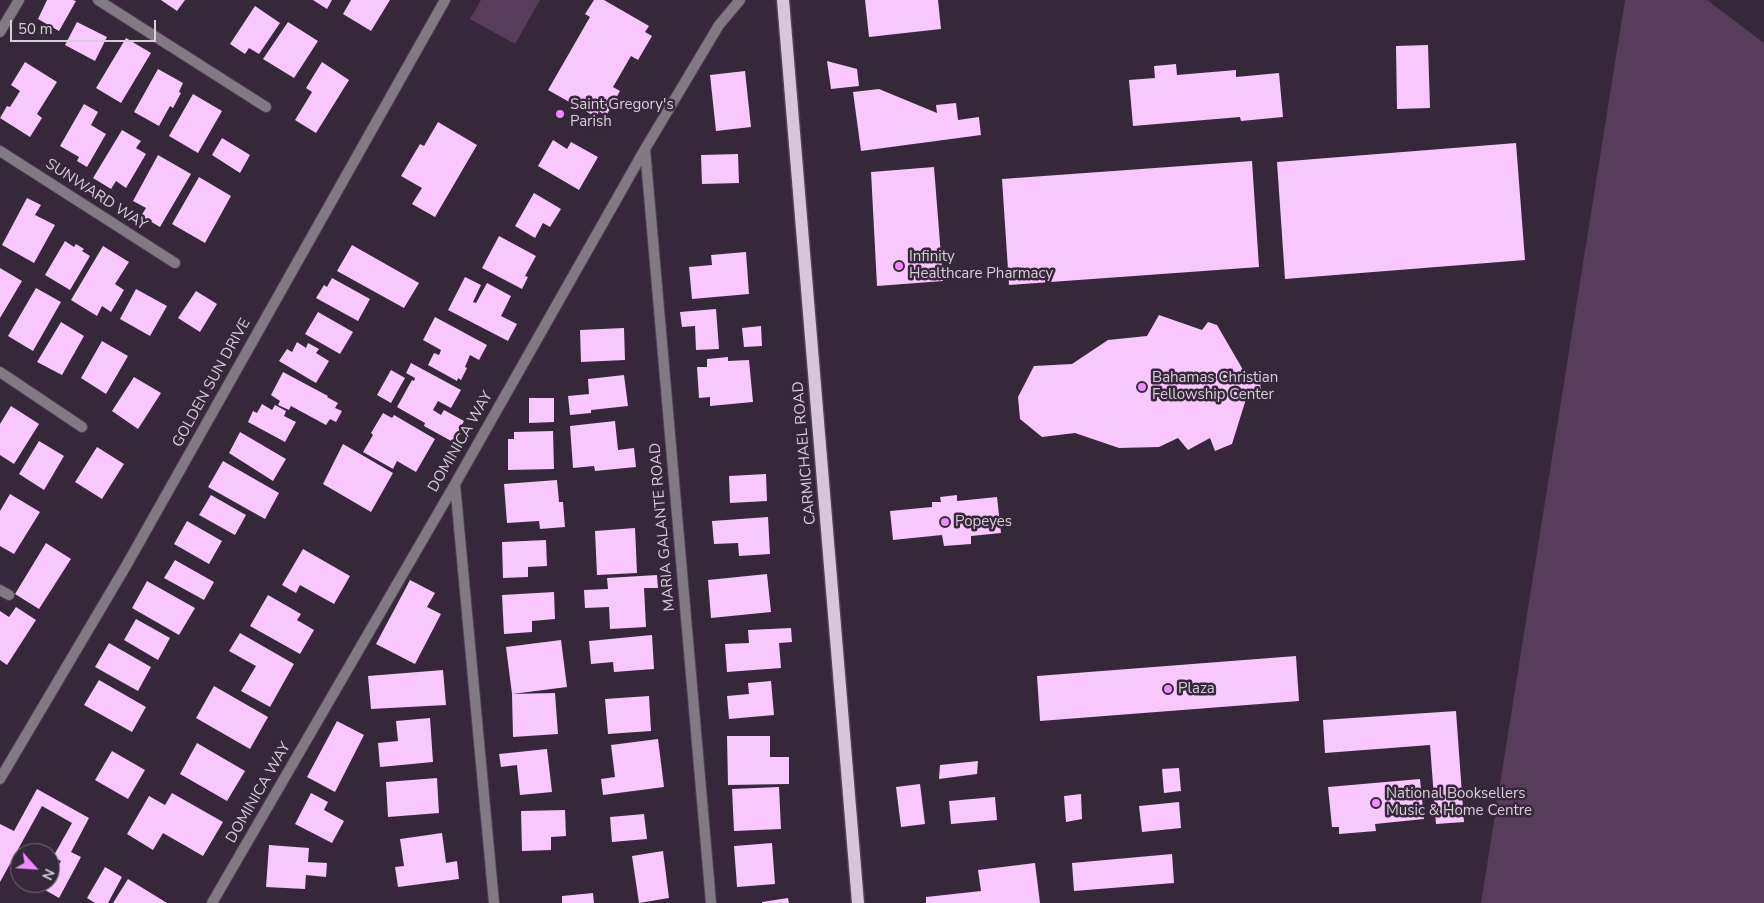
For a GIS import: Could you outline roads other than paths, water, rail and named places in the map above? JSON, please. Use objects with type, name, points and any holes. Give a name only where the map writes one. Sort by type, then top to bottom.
[{"type":"main road","name":"CARMICHAEL ROAD","points":[[783,0],[858,903]]},
{"type":"street","points":[[0,32],[19,0]]},
{"type":"street","points":[[98,0],[266,107]]},
{"type":"street","name":"GOLDEN SUN DRIVE","points":[[0,779],[126,566],[445,0]]},
{"type":"street","name":"DOMINICA WAY","points":[[212,903],[455,484],[645,148],[719,25],[740,0]]},
{"type":"street","name":"MARIA GALANTE ROAD","points":[[645,148],[711,903]]},
{"type":"street","name":"SUNWARD WAY","points":[[0,151],[175,263]]},
{"type":"street","points":[[0,372],[82,427]]},
{"type":"street","points":[[455,484],[494,903]]},
{"type":"place","name":"Saint Gregory's Parish","points":[[560,114]]},
{"type":"place","name":"Infinity Healthcare Pharmacy","points":[[899,266]]},
{"type":"place","name":"Bahamas Christian Fellowship Center","points":[[1142,387]]},
{"type":"place","name":"Popeyes","points":[[945,522]]},
{"type":"place","name":"Plaza","points":[[1168,689]]},
{"type":"place","name":"National Booksellers Music & Home Centre","points":[[1376,803]]}]
